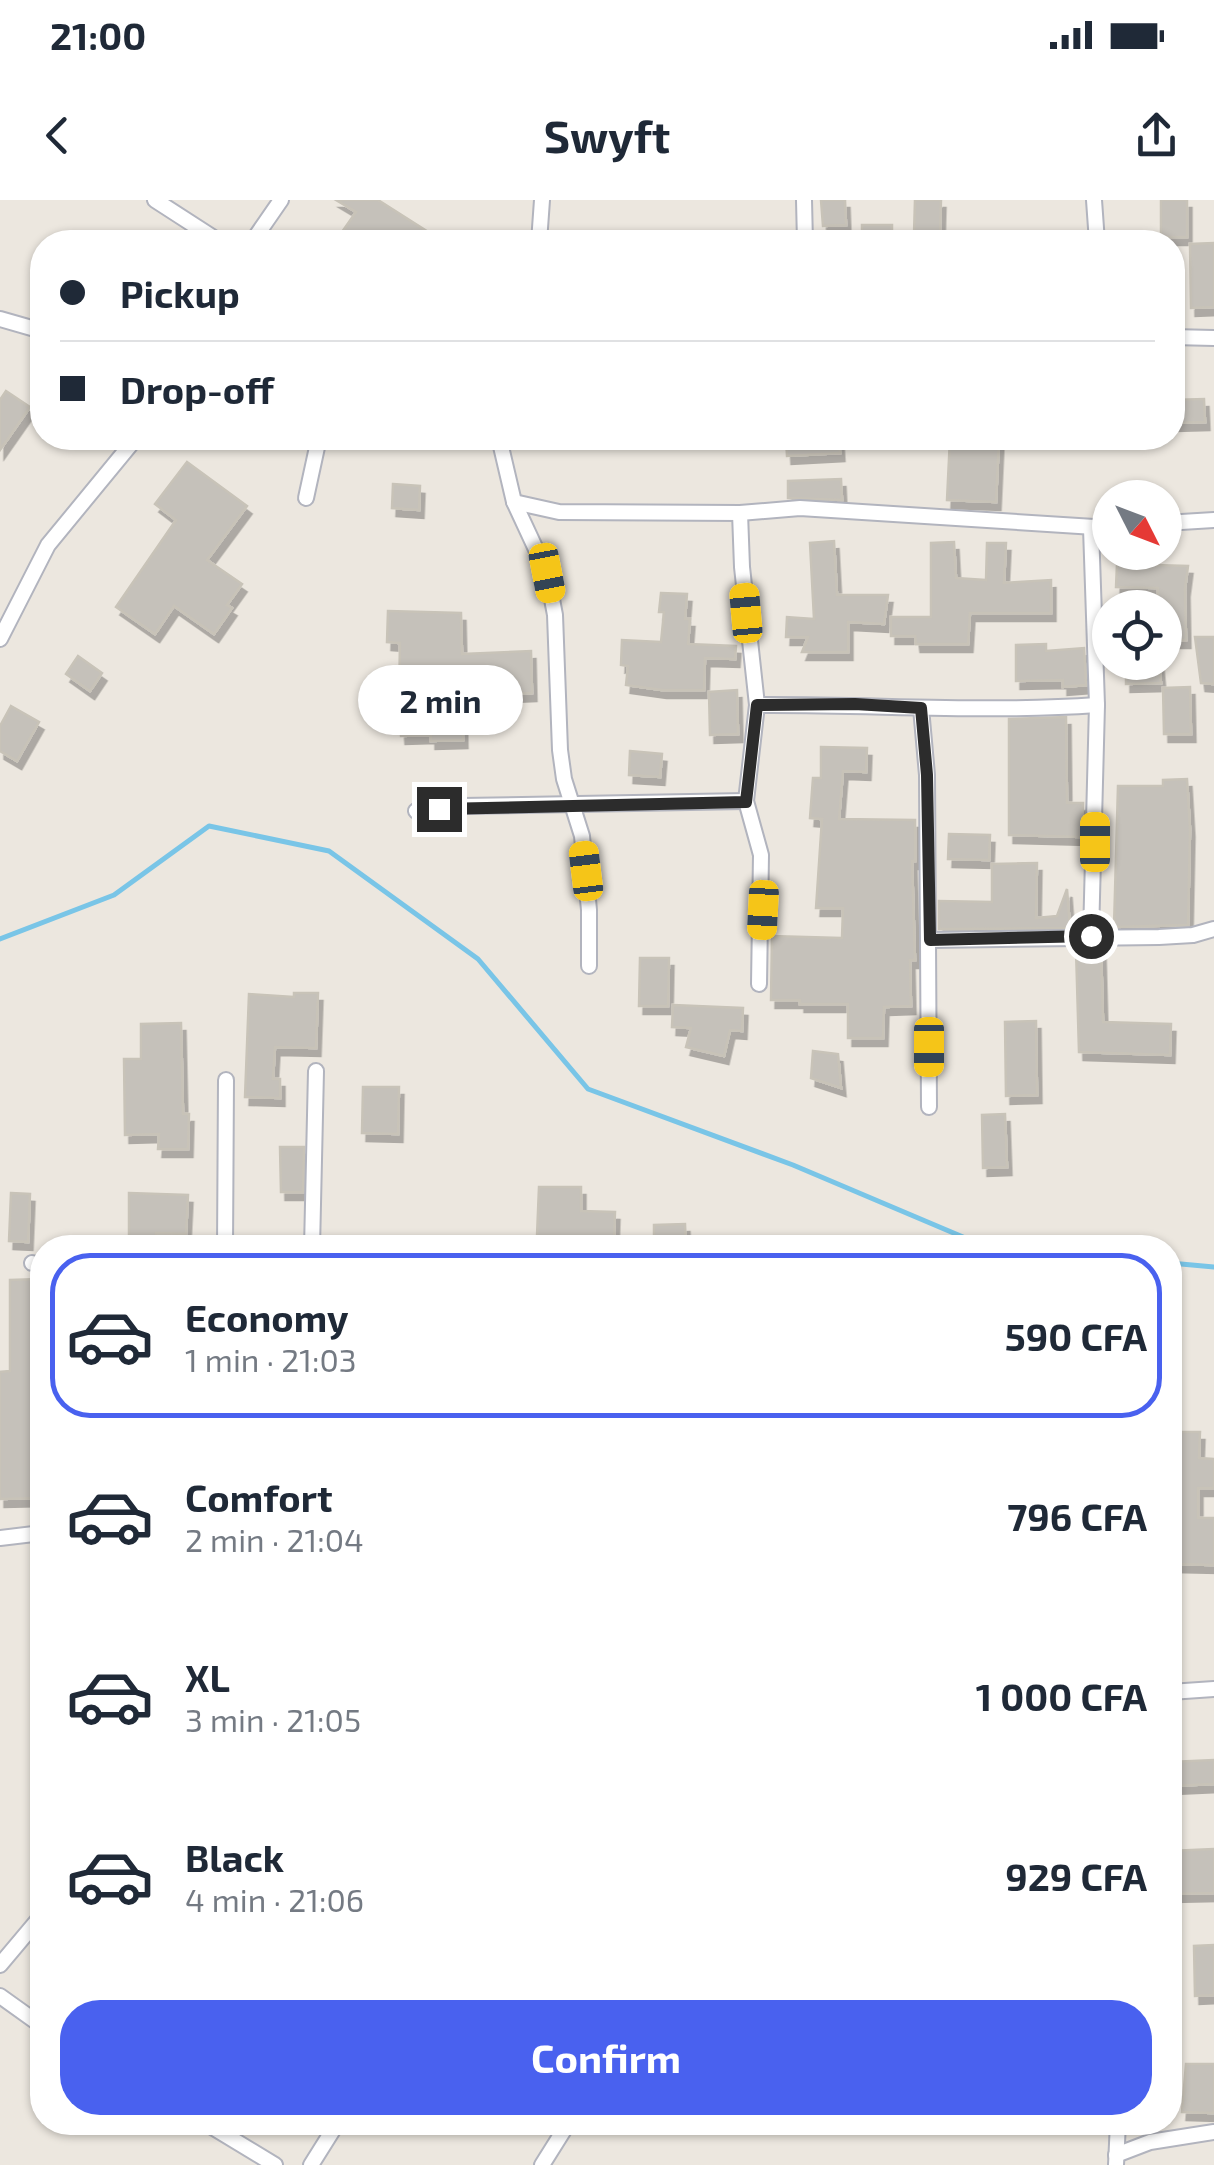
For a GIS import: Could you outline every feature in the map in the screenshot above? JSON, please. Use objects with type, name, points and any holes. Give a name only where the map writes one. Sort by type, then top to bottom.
[{"type":"street","points":[[154,200],[201,230]]},
{"type":"street","points":[[262,230],[280,200]]},
{"type":"street","points":[[540,230],[542,200]]},
{"type":"street","points":[[804,200],[805,230]]},
{"type":"street","points":[[1094,200],[1096,230]]},
{"type":"street","points":[[0,319],[30,328]]},
{"type":"street","points":[[1185,337],[1214,338]]},
{"type":"street","points":[[0,639],[48,544],[126,450]]},
{"type":"street","points":[[306,498],[316,450]]},
{"type":"street","points":[[502,450],[514,502],[547,573],[559,650],[560,750],[582,836],[586,871],[590,966]]},
{"type":"street","points":[[514,502],[560,512],[740,514],[800,508],[1091,528],[1096,705],[1091,936]]},
{"type":"street","points":[[740,514],[757,705],[746,802],[762,855],[759,984]]},
{"type":"street","points":[[1182,521],[1214,520]]},
{"type":"street","points":[[757,705],[1019,710],[1096,705]]},
{"type":"street","points":[[921,708],[927,775],[929,1107]]},
{"type":"street","points":[[416,811],[462,806],[746,802]]},
{"type":"street","points":[[930,940],[1194,935],[1214,929]]},
{"type":"street","points":[[312,1235],[316,1070]]},
{"type":"street","points":[[225,1235],[226,1080]]},
{"type":"street","points":[[0,1538],[30,1534]]},
{"type":"street","points":[[1182,1691],[1214,1689]]},
{"type":"street","points":[[0,1966],[30,1930]]},
{"type":"street","points":[[0,1996],[30,2017]]},
{"type":"street","points":[[1116,2160],[1150,2142],[1214,2132]]},
{"type":"street","points":[[225,2135],[275,2165]]},
{"type":"street","points":[[311,2165],[330,2135]]},
{"type":"street","points":[[542,2165],[561,2135]]},
{"type":"street","points":[[1116,2160],[1117,2135]]},
{"type":"building","points":[[336,200],[378,200],[425,230],[343,230],[356,212]]},
{"type":"building","points":[[821,200],[845,200],[846,225],[823,226]]},
{"type":"building","points":[[915,200],[941,200],[940,230],[914,230]]},
{"type":"building","points":[[1161,200],[1187,200],[1187,237],[1185,230],[1161,230]]},
{"type":"building","points":[[862,225],[892,225],[892,230],[862,230]]},
{"type":"building","points":[[1214,243],[1214,307],[1191,308],[1190,244]]},
{"type":"building","points":[[6,391],[30,407],[0,450],[0,400]]},
{"type":"building","points":[[1204,399],[1205,422],[1185,423],[1185,400]]},
{"type":"building","points":[[787,450],[840,450],[840,453],[787,456]]},
{"type":"building","points":[[949,450],[998,450],[996,502],[947,500]]},
{"type":"building","points":[[187,462],[247,506],[207,560],[242,584],[227,605],[232,608],[214,634],[174,606],[155,634],[116,607],[176,520],[155,504]]},
{"type":"building","points":[[841,479],[842,500],[788,498],[788,481]]},
{"type":"building","points":[[393,484],[420,486],[419,510],[392,508]]},
{"type":"building","points":[[834,541],[837,595],[888,595],[884,624],[848,622],[848,652],[802,652],[808,637],[786,637],[787,617],[814,619],[810,543]]},
{"type":"building","points":[[954,542],[956,578],[986,580],[987,543],[1006,543],[1004,583],[1051,580],[1051,613],[970,613],[968,644],[916,644],[915,636],[891,636],[891,617],[931,617],[931,543]]},
{"type":"building","points":[[1182,566],[1188,566],[1186,640],[1182,640],[1182,590],[1116,587],[1117,570],[1182,570]]},
{"type":"building","points":[[661,593],[687,594],[688,644],[736,646],[735,659],[705,658],[704,690],[626,685],[628,666],[621,665],[622,640],[661,642]]},
{"type":"building","points":[[388,611],[461,613],[462,654],[531,651],[532,693],[462,696],[463,740],[431,741],[431,735],[401,736],[400,721],[386,720],[387,696],[399,697],[400,643],[387,642]]},
{"type":"building","points":[[1195,637],[1214,637],[1214,684],[1201,683]]},
{"type":"building","points":[[1046,644],[1046,651],[1084,648],[1086,685],[1063,687],[1063,680],[1016,681],[1016,645]]},
{"type":"building","points":[[78,656],[102,673],[90,691],[66,674]]},
{"type":"building","points":[[1126,680],[1161,683],[1126,684]]},
{"type":"building","points":[[1190,687],[1191,734],[1164,734],[1163,688]]},
{"type":"building","points":[[737,690],[738,734],[710,735],[709,692]]},
{"type":"building","points":[[11,706],[39,722],[17,761],[0,751],[0,726]]},
{"type":"building","points":[[1066,717],[1067,803],[1083,803],[1082,837],[1009,835],[1009,719]]},
{"type":"building","points":[[821,747],[867,748],[866,772],[843,771],[839,819],[915,820],[915,960],[910,960],[911,1006],[884,1007],[883,1038],[848,1038],[848,1004],[771,1000],[772,936],[842,938],[843,908],[816,908],[822,819],[810,818],[813,778],[821,778]]},
{"type":"building","points":[[630,751],[662,754],[660,777],[629,775]]},
{"type":"building","points":[[1187,779],[1188,925],[1114,927],[1118,786],[1163,786],[1163,780]]},
{"type":"building","points":[[949,834],[990,835],[989,860],[948,859]]},
{"type":"building","points":[[1037,863],[1036,918],[1057,916],[1067,889],[1070,928],[939,929],[939,901],[992,902],[992,864]]},
{"type":"building","points":[[1101,948],[1103,1022],[1171,1024],[1170,1055],[1079,1052],[1076,949]]},
{"type":"building","points":[[640,958],[669,958],[668,1006],[639,1006]]},
{"type":"building","points":[[294,993],[318,993],[316,1048],[275,1047],[273,1079],[280,1079],[280,1098],[245,1097],[249,994],[294,997]]},
{"type":"building","points":[[673,1005],[743,1008],[742,1031],[730,1030],[724,1056],[686,1047],[691,1028],[672,1027]]},
{"type":"building","points":[[1036,1021],[1037,1095],[1006,1096],[1005,1022]]},
{"type":"building","points":[[181,1023],[183,1114],[189,1114],[188,1149],[158,1149],[159,1134],[125,1135],[124,1059],[141,1059],[141,1024]]},
{"type":"building","points":[[813,1051],[838,1054],[841,1088],[811,1078]]},
{"type":"building","points":[[363,1087],[399,1087],[398,1134],[362,1133]]},
{"type":"building","points":[[1005,1114],[1007,1167],[983,1168],[982,1115]]},
{"type":"building","points":[[280,1147],[304,1147],[303,1192],[281,1192]]},
{"type":"building","points":[[539,1187],[581,1187],[581,1211],[615,1212],[614,1235],[537,1235]]},
{"type":"building","points":[[11,1193],[30,1194],[28,1242],[9,1241]]},
{"type":"building","points":[[129,1193],[188,1195],[186,1234],[129,1235]]},
{"type":"building","points":[[685,1224],[685,1235],[654,1235],[654,1225]]},
{"type":"building","points":[[30,1279],[30,1498],[0,1499],[0,1372],[10,1371],[10,1280]]},
{"type":"building","points":[[1182,1432],[1200,1432],[1199,1458],[1214,1459],[1214,1488],[1198,1488],[1198,1518],[1214,1518],[1214,1565],[1182,1564]]},
{"type":"building","points":[[1214,1760],[1214,1784],[1182,1786],[1182,1761]]},
{"type":"building","points":[[1214,1849],[1214,1893],[1182,1894],[1182,1850]]},
{"type":"building","points":[[1214,1945],[1214,1995],[1195,1996],[1194,1946]]},
{"type":"building","points":[[1186,2064],[1214,2064],[1214,2113],[1182,2112]]},
{"type":"waterway","points":[[0,939],[114,895],[209,826],[329,851],[478,959],[588,1089],[793,1165],[958,1235]]},
{"type":"waterway","points":[[1182,1264],[1214,1267]]},
{"type":"route","points":[[439,809],[746,802],[757,705],[921,708],[927,775],[930,940],[1091,936]]}]
